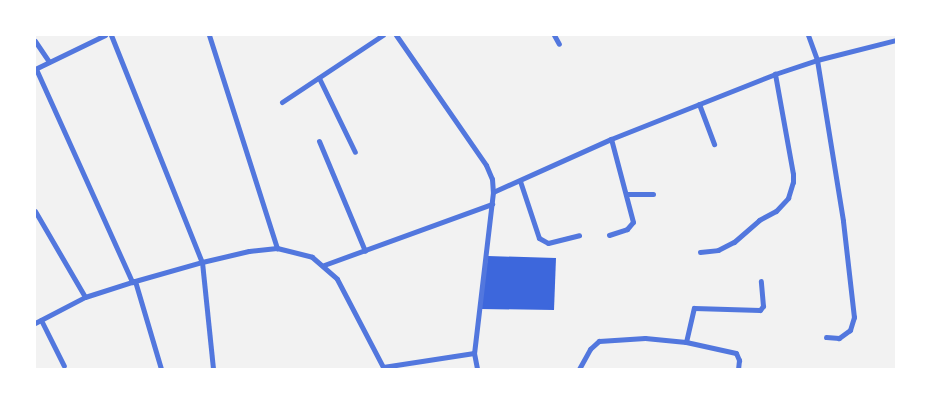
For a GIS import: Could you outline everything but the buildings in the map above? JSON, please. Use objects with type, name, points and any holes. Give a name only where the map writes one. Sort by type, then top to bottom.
[{"type":"street","points":[[105,35],[36,69],[134,281],[160,369]]},
{"type":"street","points":[[111,35],[202,262],[213,369]]},
{"type":"street","points":[[208,35],[277,248]]},
{"type":"street","points":[[282,102],[383,35]]},
{"type":"street","points":[[396,35],[486,165],[492,179],[494,192],[474,353],[477,369]]},
{"type":"street","points":[[554,35],[559,44]]},
{"type":"street","points":[[808,35],[817,60],[843,221],[854,317],[850,330],[845,334],[839,338],[826,337]]},
{"type":"street","points":[[494,192],[611,139],[776,74],[817,60],[896,40]]},
{"type":"street","points":[[35,41],[48,62]]},
{"type":"street","points":[[700,252],[718,250],[734,242],[759,220],[776,211],[788,198],[793,182],[793,174],[776,74]]},
{"type":"street","points":[[319,78],[355,152]]},
{"type":"street","points":[[700,104],[714,144]]},
{"type":"street","points":[[609,235],[627,228],[633,222],[611,139]]},
{"type":"street","points":[[319,141],[364,251]]},
{"type":"street","points":[[520,181],[539,238],[548,243],[579,235]]},
{"type":"street","points":[[626,194],[653,194]]},
{"type":"street","points":[[324,266],[492,204]]},
{"type":"street","points":[[35,211],[85,297]]},
{"type":"street","points":[[35,324],[85,297],[134,281],[249,251],[277,248],[312,257],[337,279],[384,368],[474,353]]},
{"type":"street","points":[[686,342],[694,308],[760,310],[763,306],[762,282]]},
{"type":"street","points":[[41,320],[64,366]]},
{"type":"street","points":[[579,369],[590,349],[599,341],[645,338],[686,342],[736,353],[740,360],[738,369]]}]
